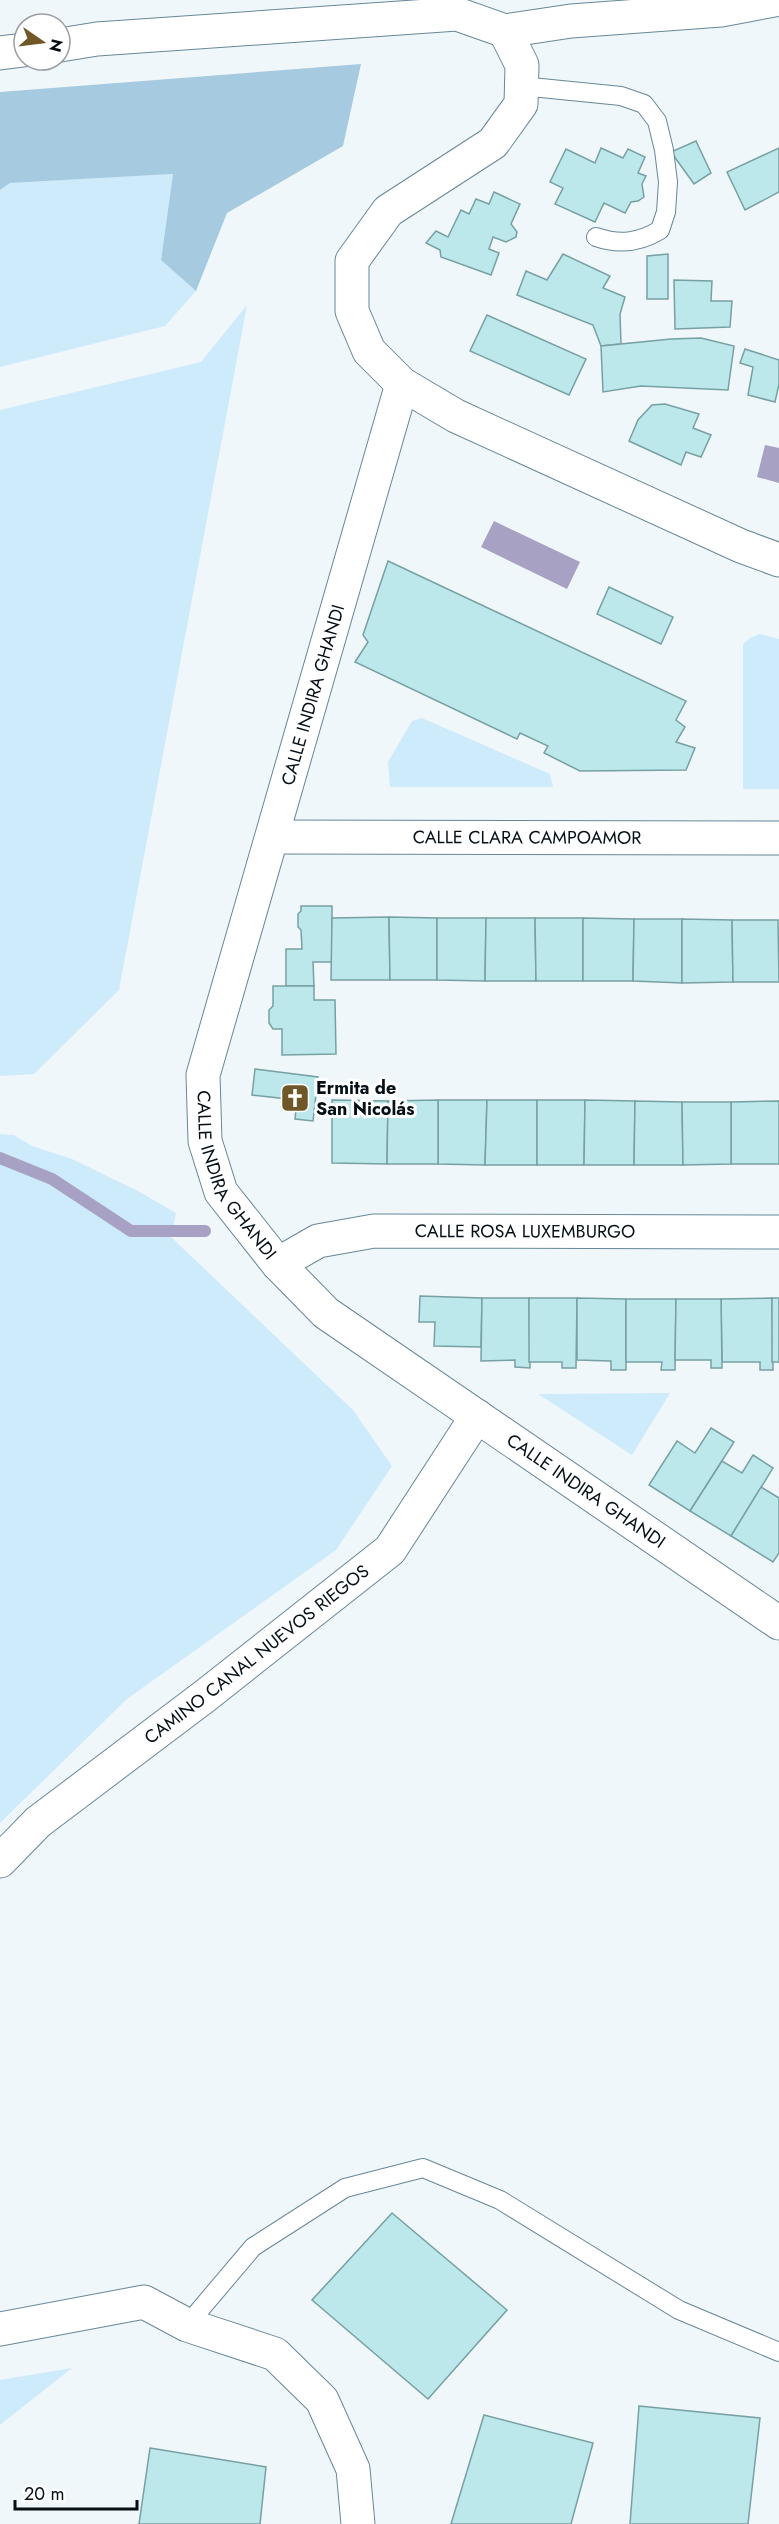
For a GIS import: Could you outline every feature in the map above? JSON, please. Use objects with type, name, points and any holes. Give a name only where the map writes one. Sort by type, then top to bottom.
[{"type":"street","points":[[72,44],[457,14],[505,31],[571,21],[721,10],[774,0]]},
{"type":"street","points":[[505,31],[522,65],[521,104],[493,143],[388,211],[352,261],[352,311],[369,351],[402,384],[456,416],[741,546],[779,560]]},
{"type":"street","name":"CALLE INDIRA GHANDI","points":[[402,384],[203,1075],[206,1141],[221,1192],[279,1264],[326,1313],[779,1623]]},
{"type":"street","name":"CALLE CLARA CAMPOAMOR","points":[[273,837],[779,838]]},
{"type":"street","name":"CALLE ROSA LUXEMBURGO","points":[[279,1264],[318,1241],[374,1231],[779,1232]]},
{"type":"street","name":"CAMINO CANAL NUEVOS RIEGOS","points":[[0,1861],[38,1822],[205,1696],[390,1550],[477,1416]]},
{"type":"street","points":[[0,2329],[144,2302],[187,2325],[276,2354],[322,2400],[353,2469],[358,2524]]},
{"type":"lane","points":[[521,86],[621,96],[644,104],[657,121],[668,182],[666,212],[660,230],[645,240],[612,243],[596,237]]},
{"type":"lane","points":[[187,2325],[253,2247],[345,2188],[423,2168],[500,2200],[679,2310],[779,2352]]},
{"type":"shaded area","points":[[361,64],[343,146],[227,213],[196,291],[161,260],[173,174],[10,183],[0,190],[0,92]]},
{"type":"shaded area","points":[[173,174],[161,260],[196,291],[165,326],[0,367],[0,190],[10,183]]},
{"type":"shaded area","points":[[247,305],[119,990],[34,1074],[0,1076],[0,410],[201,362]]},
{"type":"shaded area","points":[[765,445],[779,448],[779,483],[757,477]]},
{"type":"shaded area","points":[[494,521],[580,562],[567,589],[481,547]]},
{"type":"shaded area","points":[[760,634],[779,639],[779,789],[743,789],[743,644]]},
{"type":"shaded area","points":[[422,718],[550,774],[553,787],[390,787],[388,762],[412,721]]},
{"type":"shaded area","points":[[0,1134],[14,1135],[32,1146],[72,1159],[138,1191],[176,1213],[171,1237],[353,1410],[392,1466],[336,1550],[127,1699],[0,1823]]},
{"type":"shaded area","points":[[670,1393],[632,1455],[538,1394]]},
{"type":"shaded area","points":[[72,2368],[0,2425],[0,2380]]},
{"type":"building","points":[[696,141],[711,173],[694,184],[671,152]]},
{"type":"building","points":[[601,148],[623,158],[628,149],[645,157],[638,173],[646,176],[642,184],[644,197],[631,202],[625,213],[604,203],[595,222],[555,204],[563,188],[550,182],[566,149],[595,163]]},
{"type":"building","points":[[779,148],[779,192],[745,210],[727,172]]},
{"type":"building","points":[[494,192],[520,204],[511,224],[517,232],[516,237],[506,242],[493,237],[489,249],[499,253],[491,275],[441,257],[440,250],[426,243],[436,231],[448,237],[461,210],[469,214],[476,199],[489,204]]},
{"type":"building","points":[[563,254],[610,276],[603,288],[625,297],[620,314],[621,344],[601,346],[593,325],[517,295],[526,271],[547,280]]},
{"type":"building","points":[[668,254],[668,299],[647,299],[647,256]]},
{"type":"building","points":[[674,280],[712,281],[711,301],[732,301],[730,327],[675,329]]},
{"type":"building","points":[[487,315],[586,359],[569,395],[470,351]]},
{"type":"building","points":[[701,338],[734,346],[728,390],[641,386],[603,392],[601,346]]},
{"type":"building","points":[[745,349],[779,360],[779,384],[775,402],[748,395],[753,367],[740,363]]},
{"type":"building","points":[[665,404],[699,414],[693,428],[711,435],[701,457],[686,452],[681,465],[629,441],[638,420],[652,405]]},
{"type":"building","points":[[388,561],[686,701],[676,720],[685,727],[676,742],[695,748],[686,770],[580,771],[544,753],[548,746],[520,733],[517,739],[355,662],[368,642],[363,635]]},
{"type":"building","points":[[609,587],[673,617],[661,644],[597,614]]},
{"type":"building","points":[[301,906],[332,906],[332,962],[313,962],[314,986],[286,986],[286,949],[302,949],[301,930],[298,927],[298,914]]},
{"type":"building","points":[[389,917],[390,980],[331,980],[332,918]]},
{"type":"building","points":[[389,917],[437,918],[437,980],[390,980]]},
{"type":"building","points":[[437,918],[486,918],[485,981],[437,980]]},
{"type":"building","points":[[486,918],[535,918],[536,981],[485,981]]},
{"type":"building","points":[[535,918],[583,918],[583,981],[536,981]]},
{"type":"building","points":[[583,918],[634,919],[633,981],[583,981]]},
{"type":"building","points":[[634,919],[682,919],[682,983],[633,981]]},
{"type":"building","points":[[682,919],[732,920],[733,982],[682,983]]},
{"type":"building","points":[[732,920],[778,920],[779,982],[733,982]]},
{"type":"building","points":[[273,986],[314,986],[314,1000],[335,1000],[336,1054],[282,1055],[282,1029],[273,1029],[269,1023],[269,1010],[273,1006]]},
{"type":"building","name":"Ermita de San Nicolás","points":[[255,1069],[318,1077],[313,1121],[295,1119],[297,1100],[252,1095]]},
{"type":"building","points":[[332,1100],[388,1101],[387,1164],[332,1163]]},
{"type":"building","points":[[438,1100],[487,1100],[485,1165],[438,1164]]},
{"type":"building","points":[[438,1100],[438,1164],[387,1164],[388,1101]]},
{"type":"building","points":[[487,1100],[537,1100],[537,1165],[485,1165]]},
{"type":"building","points":[[537,1100],[585,1100],[584,1165],[537,1165]]},
{"type":"building","points":[[585,1100],[635,1101],[634,1165],[584,1165]]},
{"type":"building","points":[[635,1101],[682,1102],[683,1165],[634,1165]]},
{"type":"building","points":[[779,1101],[779,1164],[731,1164],[731,1102]]},
{"type":"building","points":[[682,1102],[731,1102],[731,1164],[683,1165]]},
{"type":"building","points":[[420,1296],[482,1298],[481,1347],[434,1346],[435,1322],[419,1322]]},
{"type":"building","points":[[482,1298],[529,1298],[530,1368],[515,1367],[515,1360],[481,1361]]},
{"type":"building","points":[[529,1298],[577,1298],[576,1368],[562,1368],[562,1362],[529,1362]]},
{"type":"building","points":[[577,1298],[626,1299],[626,1370],[611,1370],[611,1361],[577,1360]]},
{"type":"building","points":[[772,1298],[773,1370],[760,1370],[760,1362],[722,1362],[721,1299]]},
{"type":"building","points":[[772,1298],[779,1298],[779,1362],[772,1362]]},
{"type":"building","points":[[626,1299],[676,1299],[675,1370],[661,1370],[662,1362],[626,1362]]},
{"type":"building","points":[[676,1299],[721,1299],[722,1368],[711,1368],[711,1360],[675,1360]]},
{"type":"building","points":[[711,1428],[734,1442],[690,1511],[649,1485],[677,1441],[695,1453]]},
{"type":"building","points":[[753,1455],[773,1468],[731,1536],[690,1511],[722,1461],[742,1473]]},
{"type":"building","points":[[761,1487],[779,1498],[779,1553],[773,1562],[731,1536]]},
{"type":"building","points":[[392,2213],[507,2310],[428,2399],[312,2300]]},
{"type":"building","points":[[639,2406],[760,2418],[748,2524],[630,2524]]},
{"type":"building","points":[[484,2415],[593,2443],[571,2524],[451,2524]]},
{"type":"building","points":[[150,2448],[266,2467],[260,2524],[139,2524]]},
{"type":"waterway","points":[[0,1158],[52,1179],[131,1231],[205,1231]]},
{"type":"place","name":"Ermita de San Nicolás","points":[[295,1098]]}]
